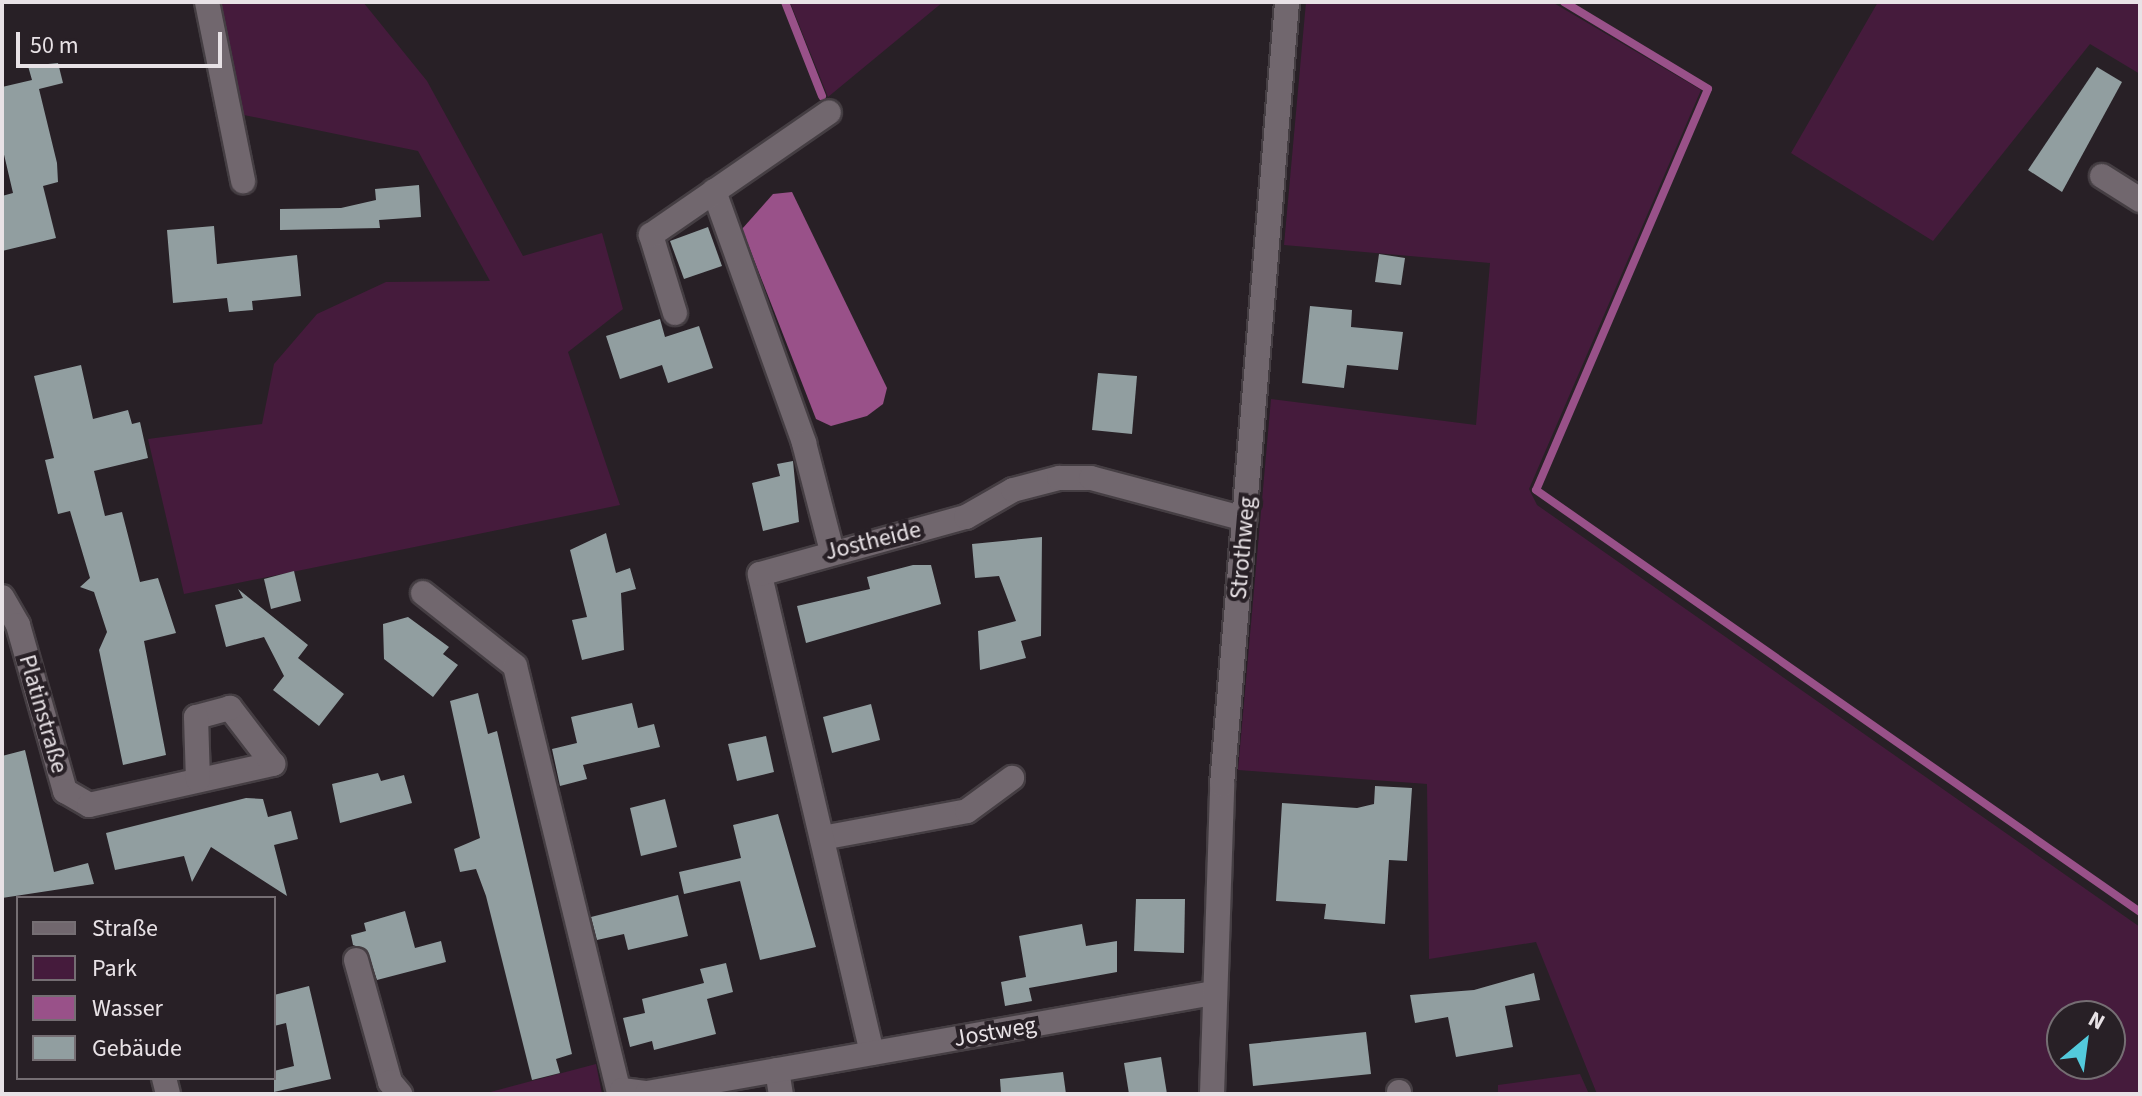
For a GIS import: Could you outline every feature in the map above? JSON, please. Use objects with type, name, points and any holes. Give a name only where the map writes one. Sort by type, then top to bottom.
[{"type":"street","points":[[207,2],[243,181]]},
{"type":"street","name":"Strothweg","points":[[1212,1094],[1213,993],[1245,519],[1287,2]]},
{"type":"street","points":[[675,313],[651,235],[829,112]]},
{"type":"street","points":[[2102,176],[2140,200]]},
{"type":"street","points":[[714,191],[804,443],[832,551]]},
{"type":"street","name":"Jostheide","points":[[872,1053],[760,574],[832,551],[966,517],[1013,490],[1059,478],[1091,478],[1245,519]]},
{"type":"street","name":"Jostweg","points":[[423,593],[515,666],[620,1092],[647,1093],[779,1082],[872,1053],[1213,993]]},
{"type":"street","name":"Platinstraße","points":[[2,597],[18,625],[65,791],[89,805],[198,780]]},
{"type":"street","points":[[822,838],[967,811],[1012,778]]},
{"type":"street","points":[[356,960],[400,1094]]},
{"type":"green space","points":[[216,2],[363,2],[427,81],[523,256],[602,233],[623,309],[568,352],[620,505],[184,594],[148,439],[262,424],[274,364],[317,314],[386,282],[490,281],[418,151],[239,114]]},
{"type":"green space","points":[[790,2],[943,2],[828,97]]},
{"type":"green space","points":[[1306,2],[1552,2],[1701,90],[1529,489],[1537,505],[2140,927],[2140,1094],[1597,1094],[1536,942],[1429,959],[1427,784],[1238,770],[1271,399],[1476,425],[1490,263],[1284,245]]},
{"type":"green space","points":[[1878,2],[2140,2],[2140,74],[2090,44],[1933,241],[1791,153]]},
{"type":"green space","points":[[596,1064],[602,1094],[483,1094]]},
{"type":"green space","points":[[1580,1074],[1589,1094],[1498,1094],[1498,1085]]},
{"type":"water","points":[[792,192],[887,388],[883,404],[867,416],[831,426],[816,419],[742,229],[773,194]]},
{"type":"building","points":[[58,63],[63,83],[39,89],[57,163],[58,182],[43,186],[56,238],[2,251],[2,196],[13,193],[2,146],[2,87],[32,80],[28,66]]},
{"type":"building","points":[[2097,67],[2122,82],[2062,192],[2028,170]]},
{"type":"building","points":[[419,185],[421,217],[379,220],[380,228],[280,230],[280,209],[341,208],[376,200],[375,189]]},
{"type":"building","points":[[214,226],[217,264],[297,255],[301,296],[252,301],[253,310],[229,312],[227,298],[173,303],[167,230]]},
{"type":"building","points":[[708,227],[722,266],[684,279],[670,241]]},
{"type":"building","points":[[1379,254],[1405,258],[1401,285],[1375,282]]},
{"type":"building","points":[[1310,306],[1352,310],[1351,327],[1403,332],[1398,370],[1347,365],[1344,388],[1302,383]]},
{"type":"building","points":[[660,319],[665,337],[699,326],[713,368],[668,383],[662,365],[620,379],[606,336]]},
{"type":"building","points":[[81,365],[93,419],[128,410],[132,424],[140,422],[148,458],[94,471],[105,516],[122,512],[140,582],[158,578],[176,633],[144,641],[166,755],[123,765],[99,650],[107,632],[94,592],[80,587],[90,578],[70,511],[58,514],[45,460],[54,458],[34,376]]},
{"type":"building","points":[[1098,373],[1137,376],[1132,434],[1092,430]]},
{"type":"building","points":[[793,461],[799,522],[763,531],[752,483],[780,476],[777,464]]},
{"type":"building","points":[[606,533],[616,573],[630,568],[636,589],[621,593],[624,650],[582,660],[572,620],[587,617],[570,550]]},
{"type":"building","points":[[1042,537],[1041,636],[1021,641],[1026,658],[980,670],[978,631],[1016,621],[999,576],[975,578],[972,544]]},
{"type":"building","points":[[913,565],[931,565],[941,604],[806,643],[797,606],[870,589],[867,577]]},
{"type":"building","points":[[294,571],[301,601],[271,609],[264,579]]},
{"type":"building","points":[[238,589],[308,645],[298,658],[344,694],[319,726],[273,690],[284,676],[264,637],[226,647],[215,605],[243,598]]},
{"type":"building","points":[[408,617],[449,647],[443,654],[458,665],[433,697],[384,659],[383,624]]},
{"type":"building","points":[[478,693],[488,734],[497,731],[572,1054],[556,1059],[560,1073],[532,1080],[486,896],[476,869],[460,872],[454,849],[480,838],[450,701]]},
{"type":"building","points":[[632,703],[638,728],[654,724],[660,747],[583,765],[587,779],[560,786],[552,749],[577,743],[571,717]]},
{"type":"building","points":[[871,704],[880,740],[832,753],[823,717]]},
{"type":"building","points":[[766,736],[774,772],[737,781],[728,744]]},
{"type":"building","points":[[25,750],[54,872],[88,863],[94,884],[2,898],[2,756]]},
{"type":"building","points":[[378,773],[381,781],[404,775],[412,803],[340,823],[332,784]]},
{"type":"building","points":[[1375,786],[1412,788],[1407,861],[1389,860],[1385,924],[1324,919],[1326,904],[1276,901],[1282,803],[1357,808],[1374,804]]},
{"type":"building","points":[[246,798],[263,799],[268,817],[291,811],[298,839],[274,845],[287,896],[211,847],[192,882],[184,856],[115,870],[106,833]]},
{"type":"building","points":[[665,799],[677,847],[641,856],[630,808]]},
{"type":"building","points":[[778,814],[816,947],[760,960],[740,881],[684,894],[679,872],[741,858],[733,825]]},
{"type":"building","points":[[678,895],[688,936],[628,950],[624,934],[597,940],[591,917]]},
{"type":"building","points":[[1136,899],[1185,899],[1184,953],[1134,951]]},
{"type":"building","points":[[405,911],[415,948],[441,941],[446,962],[377,980],[367,950],[353,945],[351,935],[366,931],[364,923]]},
{"type":"building","points":[[1082,924],[1086,946],[1117,941],[1117,972],[1029,988],[1032,1001],[1005,1006],[1001,982],[1026,977],[1019,936]]},
{"type":"building","points":[[726,963],[733,992],[707,999],[716,1034],[654,1050],[652,1041],[630,1047],[623,1018],[645,1013],[642,999],[704,983],[700,969]]},
{"type":"building","points":[[1534,973],[1540,1000],[1505,1006],[1513,1047],[1456,1057],[1448,1017],[1415,1023],[1410,995],[1474,990]]},
{"type":"building","points":[[309,986],[331,1079],[274,1092],[276,1070],[294,1066],[286,1023],[276,1026],[276,994]]},
{"type":"building","points":[[1366,1032],[1371,1074],[1253,1086],[1249,1044]]},
{"type":"building","points":[[1161,1057],[1167,1094],[1129,1094],[1124,1063]]},
{"type":"building","points":[[1063,1072],[1066,1094],[1001,1094],[1000,1079]]},
{"type":"waterway","points":[[785,2],[822,96]]},
{"type":"waterway","points":[[1564,2],[1708,89],[1536,490],[2140,912]]}]
